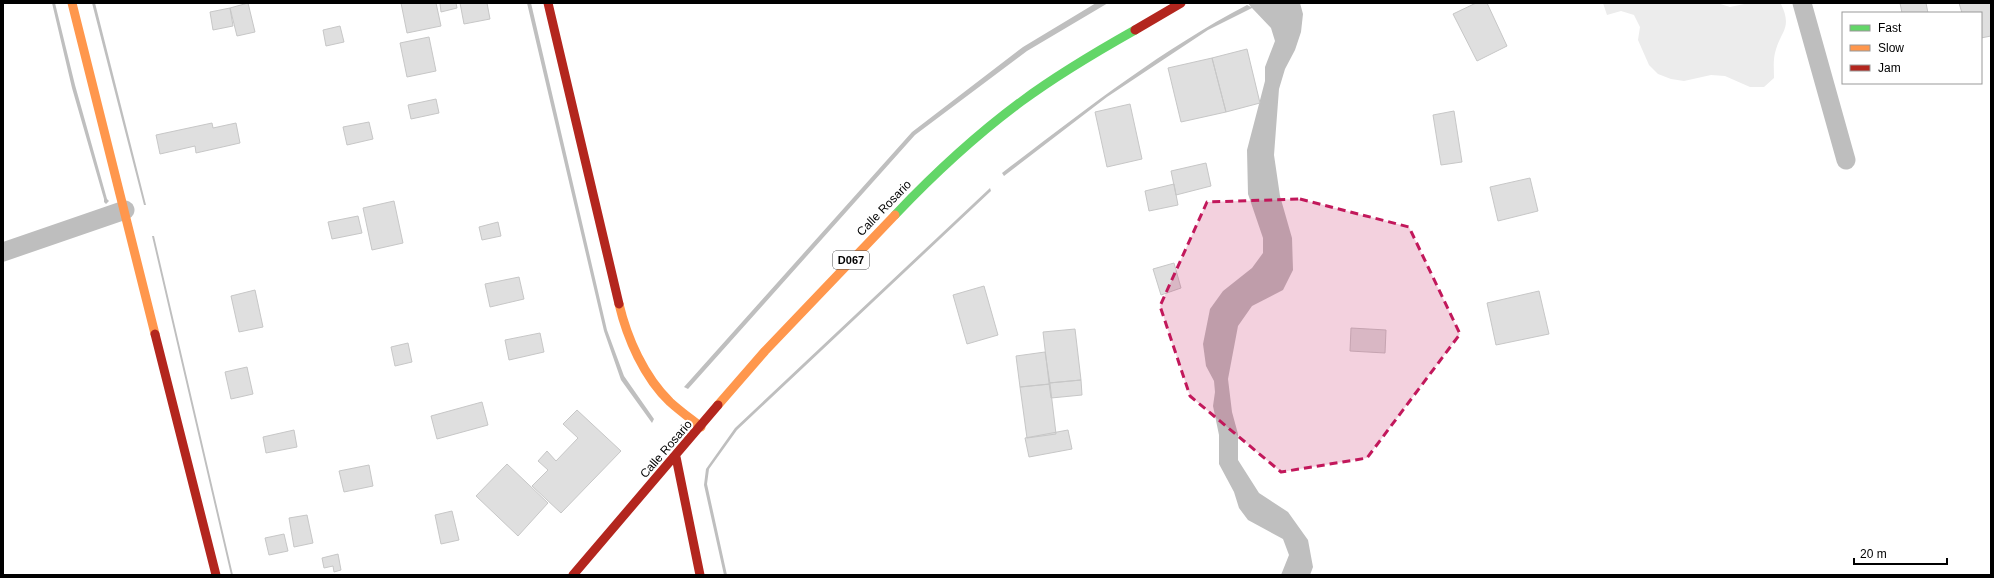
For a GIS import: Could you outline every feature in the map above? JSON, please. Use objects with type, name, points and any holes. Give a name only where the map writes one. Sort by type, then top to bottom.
[{"type":"street","points":[[72,3],[216,575]]},
{"type":"street","points":[[548,3],[625,328],[650,378],[669,401],[701,427]]},
{"type":"street","name":"Calle Rosario","points":[[573,575],[676,457],[765,351],[935,173],[1022,101],[1087,58],[1181,3]]},
{"type":"street","points":[[676,457],[700,575]]},
{"type":"lane","points":[[1802,3],[1846,160]]},
{"type":"lane","points":[[3,252],[125,210]]},
{"type":"highlighted area","points":[[1300,199],[1409,227],[1460,334],[1367,458],[1281,472],[1190,396],[1160,306],[1207,202]]},
{"type":"shaded area","points":[[52,3],[55,3],[75,85],[107,199],[109,201],[106,204],[104,202],[72,88]]},
{"type":"shaded area","points":[[92,3],[95,3],[146,205],[144,205]]},
{"type":"shaded area","points":[[527,3],[531,3],[607,330],[624,376],[654,419],[652,423],[621,380],[604,331]]},
{"type":"shaded area","points":[[1096,3],[1108,3],[1027,51],[915,135],[688,389],[684,387],[912,132],[1023,47]]},
{"type":"shaded area","points":[[1248,3],[1300,3],[1303,14],[1301,32],[1295,50],[1285,69],[1279,89],[1274,155],[1280,196],[1292,238],[1293,270],[1283,290],[1252,306],[1238,326],[1228,379],[1232,412],[1238,434],[1238,460],[1259,493],[1288,512],[1308,540],[1313,567],[1310,575],[1281,575],[1289,555],[1283,539],[1248,520],[1239,508],[1234,492],[1219,464],[1219,435],[1213,406],[1215,392],[1214,381],[1206,366],[1203,344],[1210,309],[1223,291],[1252,268],[1263,253],[1263,238],[1248,194],[1247,150],[1265,81],[1265,67],[1275,41],[1271,28],[1252,8],[1208,30],[1107,97],[1004,176],[1002,173],[1121,84],[1214,23],[1247,5],[1251,7]]},
{"type":"shaded area","points":[[1603,3],[1717,3],[1730,7],[1749,3],[1781,4],[1786,19],[1786,25],[1775,53],[1774,78],[1764,87],[1750,87],[1725,76],[1711,75],[1684,81],[1671,79],[1658,74],[1649,65],[1638,40],[1640,27],[1634,15],[1621,11],[1607,15]]},
{"type":"shaded area","points":[[990,188],[991,191],[737,430],[709,469],[707,484],[727,575],[724,575],[704,485],[706,469],[735,428]]},
{"type":"shaded area","points":[[152,236],[154,236],[233,575],[231,575]]},
{"type":"building","points":[[248,3],[255,32],[237,36],[230,8]]},
{"type":"building","points":[[401,3],[436,3],[441,26],[407,33]]},
{"type":"building","points":[[440,3],[456,3],[457,8],[441,12]]},
{"type":"building","points":[[460,3],[487,3],[490,19],[464,24]]},
{"type":"building","points":[[1476,3],[1487,3],[1507,46],[1477,61],[1453,14]]},
{"type":"building","points":[[1900,3],[1926,3],[1928,12],[1902,12]]},
{"type":"building","points":[[1959,3],[1991,3],[1991,36],[1982,38],[1982,12],[1962,12]]},
{"type":"building","points":[[230,8],[233,26],[213,30],[210,12]]},
{"type":"building","points":[[340,26],[344,42],[326,46],[323,30]]},
{"type":"building","points":[[429,37],[436,71],[407,77],[400,43]]},
{"type":"building","points":[[1247,49],[1260,103],[1226,112],[1212,58]]},
{"type":"building","points":[[1212,58],[1226,112],[1181,122],[1168,68]]},
{"type":"building","points":[[436,99],[439,113],[411,119],[408,105]]},
{"type":"building","points":[[1130,104],[1142,159],[1107,167],[1095,112]]},
{"type":"building","points":[[1454,111],[1462,162],[1441,165],[1433,115]]},
{"type":"building","points":[[369,122],[373,139],[347,145],[343,127]]},
{"type":"building","points":[[212,123],[213,128],[236,123],[240,143],[196,153],[195,146],[160,154],[156,135]]},
{"type":"building","points":[[1206,163],[1211,186],[1176,195],[1171,171]]},
{"type":"building","points":[[1530,178],[1538,211],[1498,221],[1490,187]]},
{"type":"building","points":[[1174,184],[1178,205],[1149,211],[1145,191]]},
{"type":"building","points":[[394,201],[403,243],[372,250],[363,208]]},
{"type":"building","points":[[358,216],[362,233],[332,239],[328,222]]},
{"type":"building","points":[[498,222],[501,236],[482,240],[479,227]]},
{"type":"building","points":[[1174,263],[1181,288],[1161,295],[1153,269]]},
{"type":"building","points":[[519,277],[524,299],[490,307],[485,284]]},
{"type":"building","points":[[984,286],[998,335],[967,344],[953,295]]},
{"type":"building","points":[[255,290],[263,327],[239,332],[231,296]]},
{"type":"building","points":[[1539,291],[1549,334],[1496,345],[1487,303]]},
{"type":"building","points":[[1351,328],[1386,330],[1385,353],[1350,351]]},
{"type":"building","points":[[1075,329],[1081,380],[1049,383],[1043,332]]},
{"type":"building","points":[[540,333],[544,352],[509,360],[505,340]]},
{"type":"building","points":[[408,343],[412,362],[395,366],[391,347]]},
{"type":"building","points":[[1045,352],[1050,384],[1020,387],[1016,356]]},
{"type":"building","points":[[247,367],[253,394],[231,399],[225,372]]},
{"type":"building","points":[[1081,380],[1082,395],[1051,398],[1049,383]]},
{"type":"building","points":[[1050,384],[1056,434],[1027,438],[1020,387]]},
{"type":"building","points":[[482,402],[488,425],[437,439],[431,416]]},
{"type":"building","points":[[577,410],[621,451],[561,513],[532,486],[548,470],[538,461],[547,451],[556,461],[578,438],[563,424]]},
{"type":"building","points":[[294,430],[297,447],[266,453],[263,437]]},
{"type":"building","points":[[1068,430],[1072,449],[1029,457],[1025,438]]},
{"type":"building","points":[[507,464],[548,503],[518,536],[476,496]]},
{"type":"building","points":[[369,465],[373,486],[344,492],[339,471]]},
{"type":"building","points":[[452,511],[459,540],[441,544],[435,515]]},
{"type":"building","points":[[307,515],[313,543],[294,547],[289,518]]},
{"type":"building","points":[[284,534],[288,551],[269,555],[265,538]]},
{"type":"building","points":[[338,554],[341,570],[334,572],[333,566],[324,568],[322,558]]},
{"type":"traffic: fast","points":[[895,215],[956,155],[988,127],[1035,91],[1091,55],[1135,30]]},
{"type":"traffic: slow","points":[[72,3],[155,334]]},
{"type":"traffic: slow","points":[[718,405],[765,351],[895,215]]},
{"type":"traffic: slow","points":[[619,304],[622,317],[632,343],[652,381],[670,402],[701,427]]},
{"type":"traffic: jam","points":[[548,3],[619,304]]},
{"type":"traffic: jam","points":[[1135,30],[1181,3]]},
{"type":"traffic: jam","points":[[155,334],[216,575]]},
{"type":"traffic: jam","points":[[573,575],[718,405]]},
{"type":"traffic: jam","points":[[676,457],[700,575]]}]
